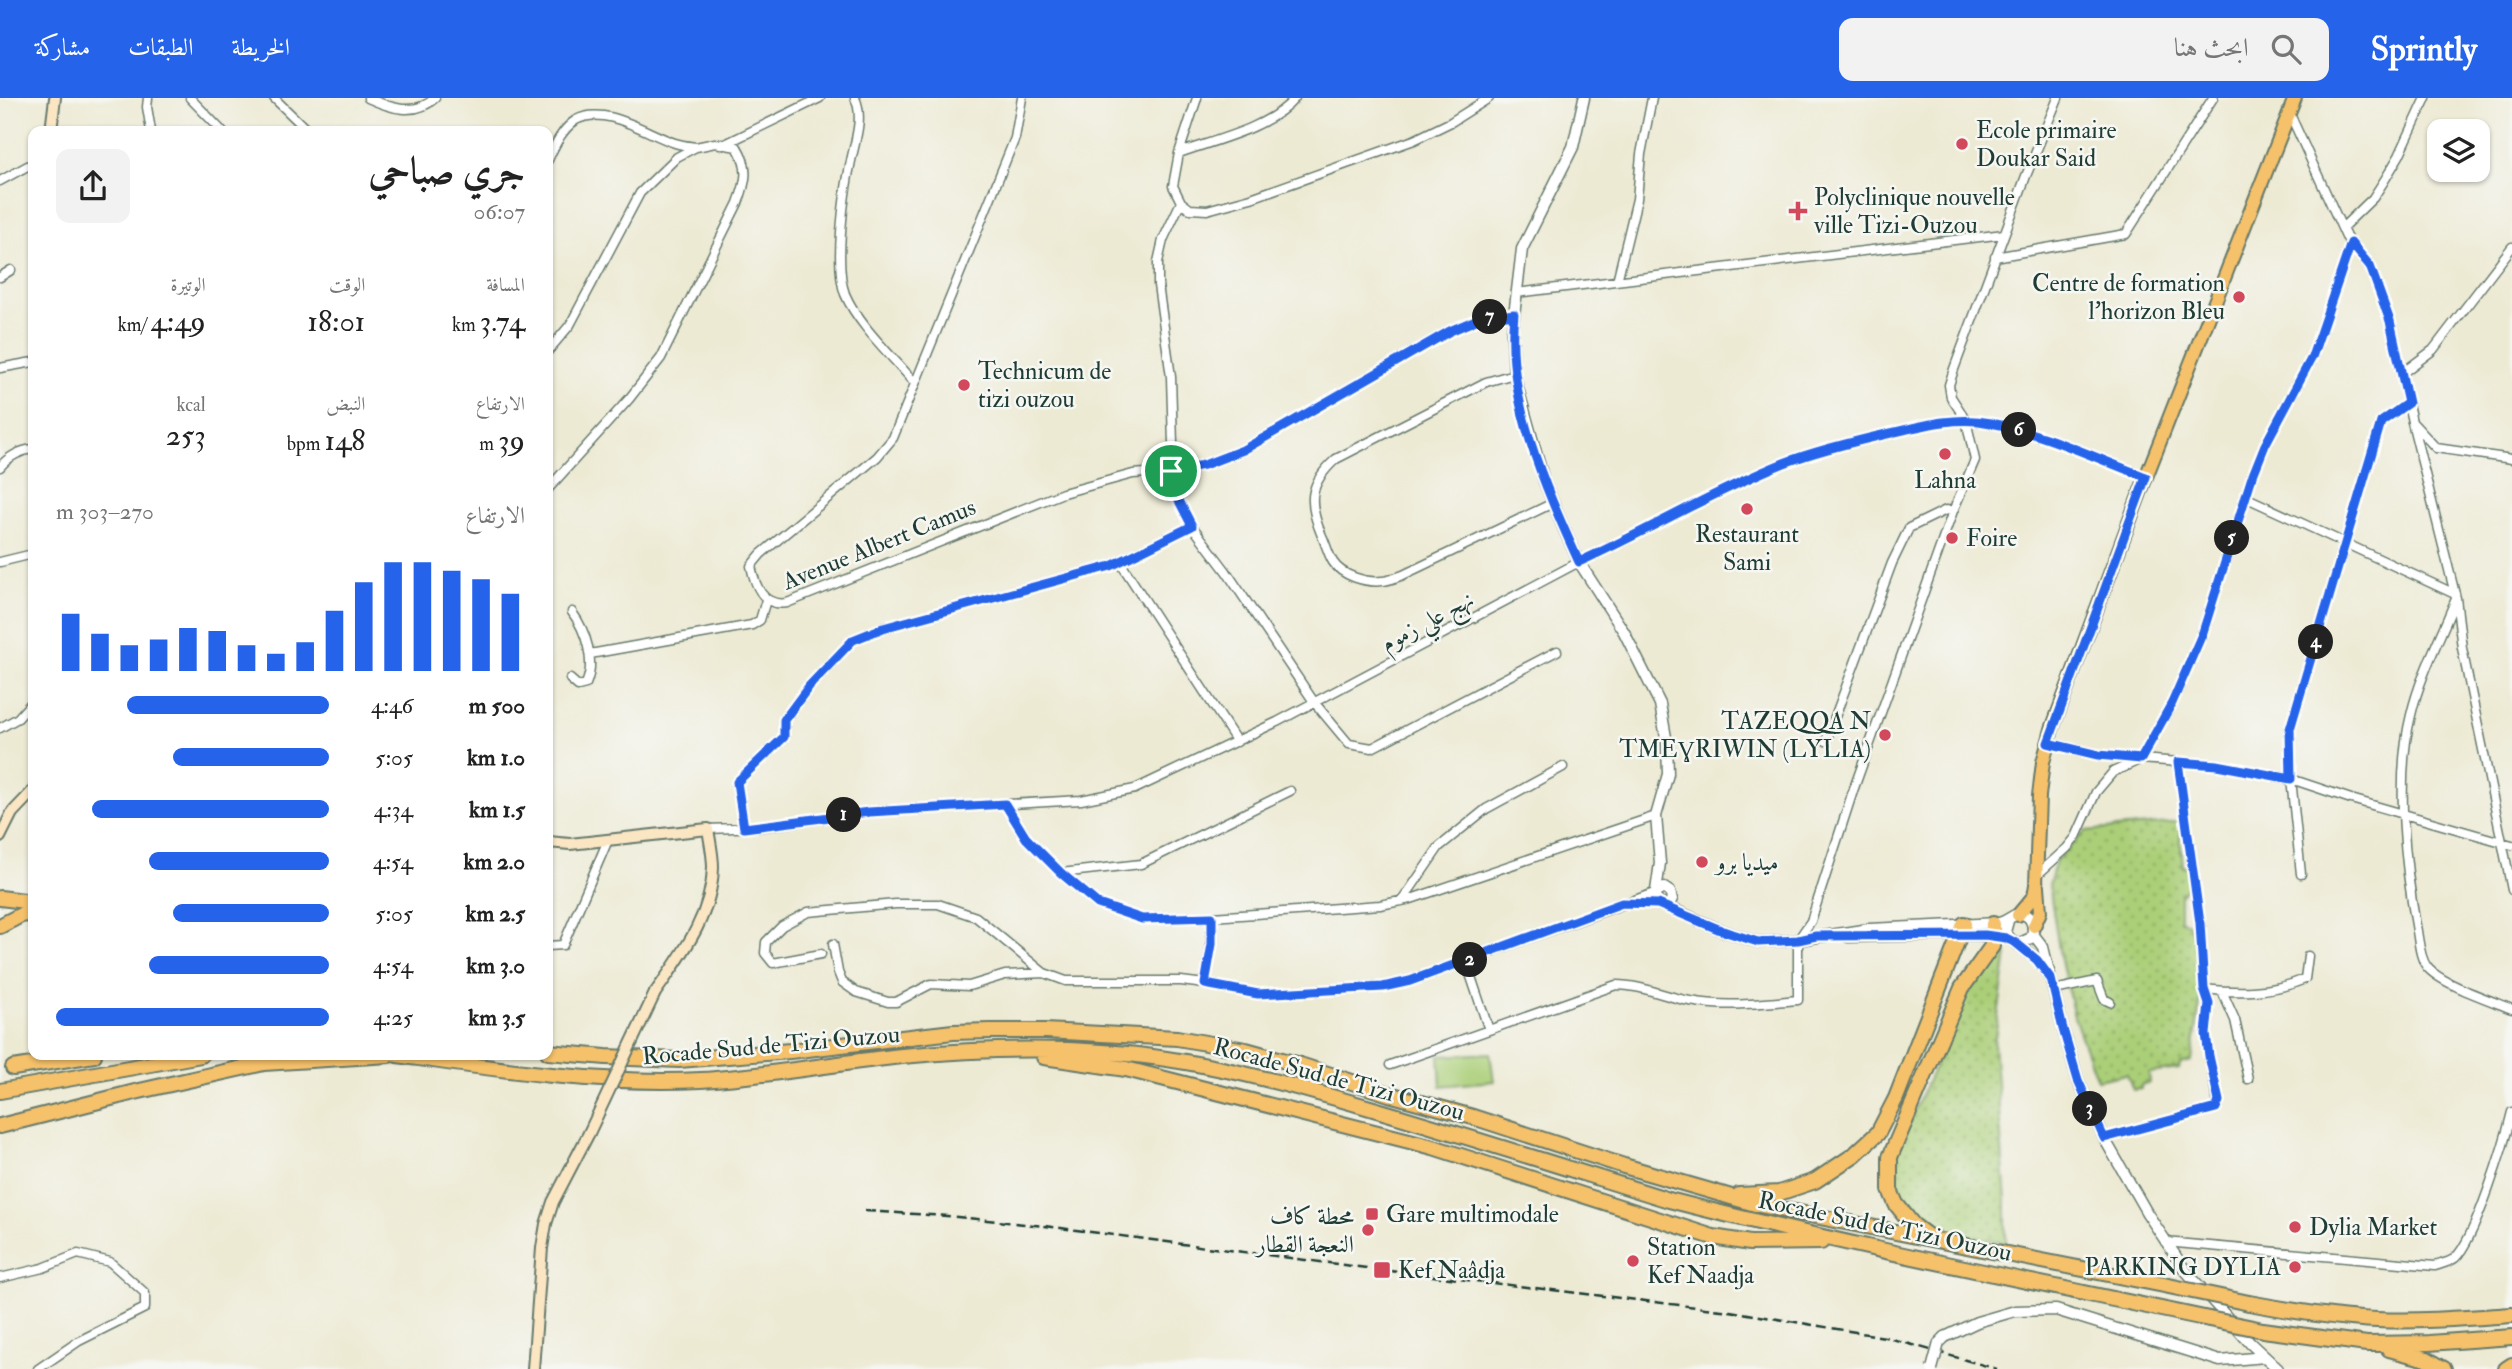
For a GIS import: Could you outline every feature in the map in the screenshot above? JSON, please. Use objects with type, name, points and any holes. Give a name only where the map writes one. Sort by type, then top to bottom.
[{"type":"highway","points":[[0,898],[28,901]]},
{"type":"highway","points":[[0,913],[28,914]]},
{"type":"highway","points":[[0,926],[28,914]]},
{"type":"highway","points":[[1716,1194],[1768,1194],[1815,1181],[1854,1155],[1878,1133],[1896,1098],[1963,929]]},
{"type":"highway","points":[[1933,1240],[1913,1225],[1896,1204],[1890,1190],[1890,1157],[1955,1004],[1970,975],[1990,950],[1993,930]]},
{"type":"highway","name":"Rocade Sud de Tizi Ouzou","points":[[553,1052],[678,1060],[790,1051],[953,1031],[1097,1033],[1177,1038],[1246,1050],[1300,1065],[1716,1194],[1797,1213],[2249,1303],[2325,1315],[2429,1321],[2512,1315]]},
{"type":"highway","name":"Rocade Sud de Tizi Ouzou","points":[[439,1060],[580,1077],[653,1081],[764,1074],[900,1057],[992,1051],[1060,1050],[1176,1059],[1281,1081],[1669,1200],[1836,1241],[2263,1330],[2367,1344]]},
{"type":"highway","points":[[992,1051],[1126,1069],[1433,1147],[1713,1237],[1750,1242],[1836,1241]]},
{"type":"highway","points":[[6,1070],[33,1060]]},
{"type":"highway","points":[[6,1070],[65,1060]]},
{"type":"highway","points":[[0,1091],[173,1060]]},
{"type":"highway","points":[[0,1126],[135,1091],[264,1063],[311,1060]]},
{"type":"highway","points":[[2367,1344],[2512,1337]]},
{"type":"highway","points":[[2367,1344],[2427,1359],[2444,1369]]},
{"type":"highway","points":[[2506,1369],[2512,1365]]},
{"type":"main road","points":[[52,126],[55,98]]},
{"type":"main road","points":[[2033,930],[2040,912],[2037,875],[2039,796],[2048,743],[2146,477],[2295,98]]},
{"type":"main road","points":[[0,837],[12,813],[28,796]]},
{"type":"main road","points":[[533,1369],[542,1248],[553,1202],[655,993],[687,947],[709,903],[713,866],[708,829],[570,844],[553,842]]},
{"type":"main road","points":[[2013,918],[2034,896],[2037,875]]},
{"type":"street","points":[[148,98],[150,126]]},
{"type":"street","points":[[190,98],[217,126]]},
{"type":"street","points":[[275,98],[303,126]]},
{"type":"street","points":[[368,98],[407,111],[427,106],[435,98]]},
{"type":"street","points":[[723,145],[820,98]]},
{"type":"street","points":[[855,98],[859,119],[846,184],[841,248],[845,295],[858,316],[915,383]]},
{"type":"street","name":"Avenue Albert Camus","points":[[1022,98],[1015,138],[893,438],[877,457],[761,554],[751,566],[754,579],[766,600],[777,605],[787,603],[1063,493],[1133,474],[1204,465],[1243,450],[1450,331],[1478,319],[1514,314]]},
{"type":"street","points":[[1197,98],[1179,153],[1173,186],[1181,202],[1190,209],[1207,210],[1251,198],[1414,140],[1451,122],[1489,98]]},
{"type":"street","points":[[1179,153],[1261,123],[1286,109],[1295,98]]},
{"type":"street","points":[[1584,98],[1573,146],[1522,248],[1512,332],[1514,374],[1544,481],[1579,562],[1624,632],[1660,704],[1667,743],[1668,774],[1656,816],[1664,892],[1671,902],[1622,903]]},
{"type":"street","points":[[1617,281],[1637,199],[1641,154],[1652,98]]},
{"type":"street","points":[[1390,1065],[1616,985],[1631,985],[1687,1001],[1708,1004],[1743,1005],[1798,1000],[1798,940],[1811,921],[1853,791],[1953,511],[1975,460],[1966,420],[1951,397],[1949,385],[2004,234],[2058,98]]},
{"type":"street","points":[[1996,257],[2126,234],[2213,98]]},
{"type":"street","points":[[2342,228],[2373,198],[2384,181],[2426,98]]},
{"type":"street","points":[[2289,112],[2342,228],[2370,266],[2390,321],[2455,596],[2462,648],[2512,890]]},
{"type":"street","points":[[553,150],[561,134],[575,121],[588,116],[606,117],[632,124],[674,143],[696,147]]},
{"type":"street","points":[[553,345],[570,325],[640,192],[669,164],[696,147],[715,143],[737,147],[744,160],[747,179],[738,203],[662,358],[553,483]]},
{"type":"street","points":[[0,181],[28,166]]},
{"type":"street","points":[[1181,202],[1163,240],[1158,262],[1158,285],[1171,377],[1173,489],[1192,526],[1226,571],[1314,702],[1349,744],[1372,748],[1557,651]]},
{"type":"street","points":[[1516,293],[2004,234]]},
{"type":"street","points":[[2037,875],[2067,848],[2076,836],[2096,792],[2113,772],[2141,759],[2172,703],[2203,632],[2245,498],[2265,445],[2312,357],[2351,243]]},
{"type":"street","points":[[2401,374],[2433,350],[2512,247]]},
{"type":"street","points":[[0,277],[11,270]]},
{"type":"street","points":[[0,368],[28,363]]},
{"type":"street","points":[[1514,374],[1486,382],[1336,459],[1324,469],[1316,482],[1311,502],[1314,517],[1334,563],[1345,573],[1364,580],[1382,582],[1403,575],[1553,503]]},
{"type":"street","points":[[2301,874],[2291,779],[2290,729],[2381,422],[2408,403]]},
{"type":"street","name":"نهج علي زموم","points":[[708,829],[744,828],[869,812],[1081,800],[1135,789],[1237,742],[1579,562],[1627,541],[1729,487],[1787,462],[1865,439],[1930,424],[1966,420],[1990,423],[2030,433],[2146,477]]},
{"type":"street","points":[[2413,422],[2436,448],[2512,459]]},
{"type":"street","points":[[0,467],[5,461],[28,449]]},
{"type":"street","points":[[2245,498],[2455,596]]},
{"type":"street","points":[[1826,741],[1892,563],[1909,528],[1937,513],[1953,511]]},
{"type":"street","points":[[744,828],[737,782],[784,737],[784,720],[810,685],[853,640],[883,628],[1120,562],[1192,526]]},
{"type":"street","points":[[0,562],[28,555]]},
{"type":"street","points":[[1120,562],[1237,742]]},
{"type":"street","points":[[2455,596],[2411,715],[2404,767],[2404,814],[2412,902],[2426,965],[2438,977],[2512,1009]]},
{"type":"street","points":[[590,654],[752,625],[760,620],[766,600]]},
{"type":"street","points":[[570,679],[579,686],[586,684],[590,654],[572,612]]},
{"type":"street","points":[[0,728],[18,718],[28,707]]},
{"type":"street","points":[[2048,743],[2098,755],[2217,765],[2291,779],[2512,845]]},
{"type":"street","points":[[2104,1138],[2218,1105],[2206,1034],[2209,1004],[2204,989],[2200,923],[2178,762]]},
{"type":"street","points":[[1402,901],[1439,848],[1486,809],[1563,767]]},
{"type":"street","points":[[1061,873],[1141,864],[1290,791]]},
{"type":"street","points":[[1005,804],[1026,838],[1061,873],[1098,904],[1142,919],[1212,917],[1380,905],[1402,901],[1656,816]]},
{"type":"street","points":[[553,946],[563,945],[608,840]]},
{"type":"street","points":[[1664,892],[1690,916]]},
{"type":"street","points":[[821,954],[773,963],[765,953],[766,942],[782,926],[808,912],[896,904],[938,904],[976,917],[1044,973],[1066,981],[1181,981],[1258,994],[1383,987],[1410,981],[1465,962],[1622,903],[1664,892]]},
{"type":"street","points":[[1664,892],[1655,898],[1679,914],[1758,942],[1798,940],[1869,929],[1993,930],[2013,941],[2037,960],[2051,979]]},
{"type":"street","points":[[1993,930],[2013,918],[2026,916],[2043,947],[2078,1080],[2104,1138],[2165,1242],[2219,1310],[2278,1369]]},
{"type":"street","points":[[1205,984],[1212,944],[1212,917]]},
{"type":"street","points":[[2013,918],[2005,928],[2013,941]]},
{"type":"street","points":[[2013,941],[2028,941],[2033,930]]},
{"type":"street","points":[[833,944],[842,982],[856,992],[888,1002],[896,1002],[931,984],[969,986],[1005,975],[1044,973]]},
{"type":"street","points":[[2204,989],[2245,992],[2281,989],[2305,979],[2308,956]]},
{"type":"street","points":[[1465,962],[1489,1030]]},
{"type":"street","points":[[2054,990],[2097,981],[2104,999],[2110,1002]]},
{"type":"street","points":[[2222,991],[2235,1020],[2248,1079]]},
{"type":"street","points":[[2165,1242],[2435,1266],[2453,1260],[2465,1245],[2477,1219],[2507,1135],[2512,1112]]},
{"type":"street","points":[[0,1278],[43,1268],[78,1254],[110,1262],[145,1293],[145,1308],[79,1341],[38,1369]]},
{"type":"street","points":[[1932,1369],[1939,1343],[1945,1338],[1977,1322],[2015,1311],[2056,1310],[2220,1361],[2265,1357]]},
{"type":"green space","points":[[2179,822],[2183,866],[2192,867],[2192,882],[2180,895],[2180,920],[2189,924],[2198,949],[2201,995],[2192,1061],[2180,1064],[2179,1069],[2149,1073],[2150,1083],[2141,1085],[2141,1089],[2133,1090],[2127,1074],[2097,1080],[2074,1017],[2060,956],[2049,885],[2056,860],[2086,831]]},
{"type":"green space","points":[[2007,954],[1994,1044],[2006,1201],[2006,1243],[1925,1227],[1909,1213],[1894,1186],[1893,1172],[1901,1140],[1975,976],[1995,956]]},
{"type":"green space","points":[[1490,1053],[1494,1081],[1441,1086],[1439,1056]]},
{"type":"railway","points":[[865,1211],[1045,1226],[1382,1270],[1730,1311],[1885,1337],[1997,1369]]},
{"type":"place","name":"Ecole primaire Doukar Said","points":[[1962,144]]},
{"type":"place","name":"Polyclinique nouvelle ville Tizi-Ouzou","points":[[1798,211]]},
{"type":"place","name":"Centre de formation l’horizon Bleu","points":[[2239,297]]},
{"type":"place","name":"Technicum de tizi ouzou","points":[[964,385]]},
{"type":"place","name":"Lahna","points":[[1945,454]]},
{"type":"place","name":"Restaurant Sami","points":[[1747,509]]},
{"type":"place","name":"Foire","points":[[1952,538]]},
{"type":"place","name":"TAZEQQA N TMEƔRIWIN (LYLIA)","points":[[1885,735]]},
{"type":"place","name":"ميديا برو","points":[[1702,862]]},
{"type":"place","name":"Gare multimodale","points":[[1372,1214]]},
{"type":"place","name":"Dylia Market","points":[[2295,1227]]},
{"type":"place","name":"محطة كاف النعجة القطار","points":[[1368,1230]]},
{"type":"place","name":"Station Kef Naadja","points":[[1633,1261]]},
{"type":"place","name":"PARKING DYLIA","points":[[2295,1267]]},
{"type":"place","name":"Kef Naâdja","points":[[1382,1270]]},
{"type":"route","points":[[2351,243],[2370,266],[2390,321],[2408,403],[2381,422],[2290,729],[2291,779],[2217,765],[2178,762],[2200,923],[2204,989],[2209,1004],[2206,1034],[2218,1105],[2216,1108],[2104,1138],[2078,1080],[2051,979],[2037,960],[2006,938],[1985,935],[1816,936],[1798,940],[1758,942],[1679,914],[1663,905],[1622,903],[1410,981],[1383,987],[1258,994],[1205,984],[1212,944],[1212,917],[1142,919],[1098,904],[1061,873],[1026,838],[1005,804],[869,812],[744,828],[737,782],[784,737],[784,720],[810,685],[853,640],[883,628],[1111,566],[1192,526],[1173,489],[1171,471],[1204,465],[1243,450],[1450,331],[1478,319],[1514,314],[1514,374],[1526,420],[1544,481],[1579,562],[1627,541],[1729,487],[1787,462],[1865,439],[1961,420],[1990,423],[2030,433],[2146,477],[2048,743],[2098,755],[2141,759],[2172,703],[2203,632],[2251,480],[2265,445],[2312,357],[2351,243]]}]
